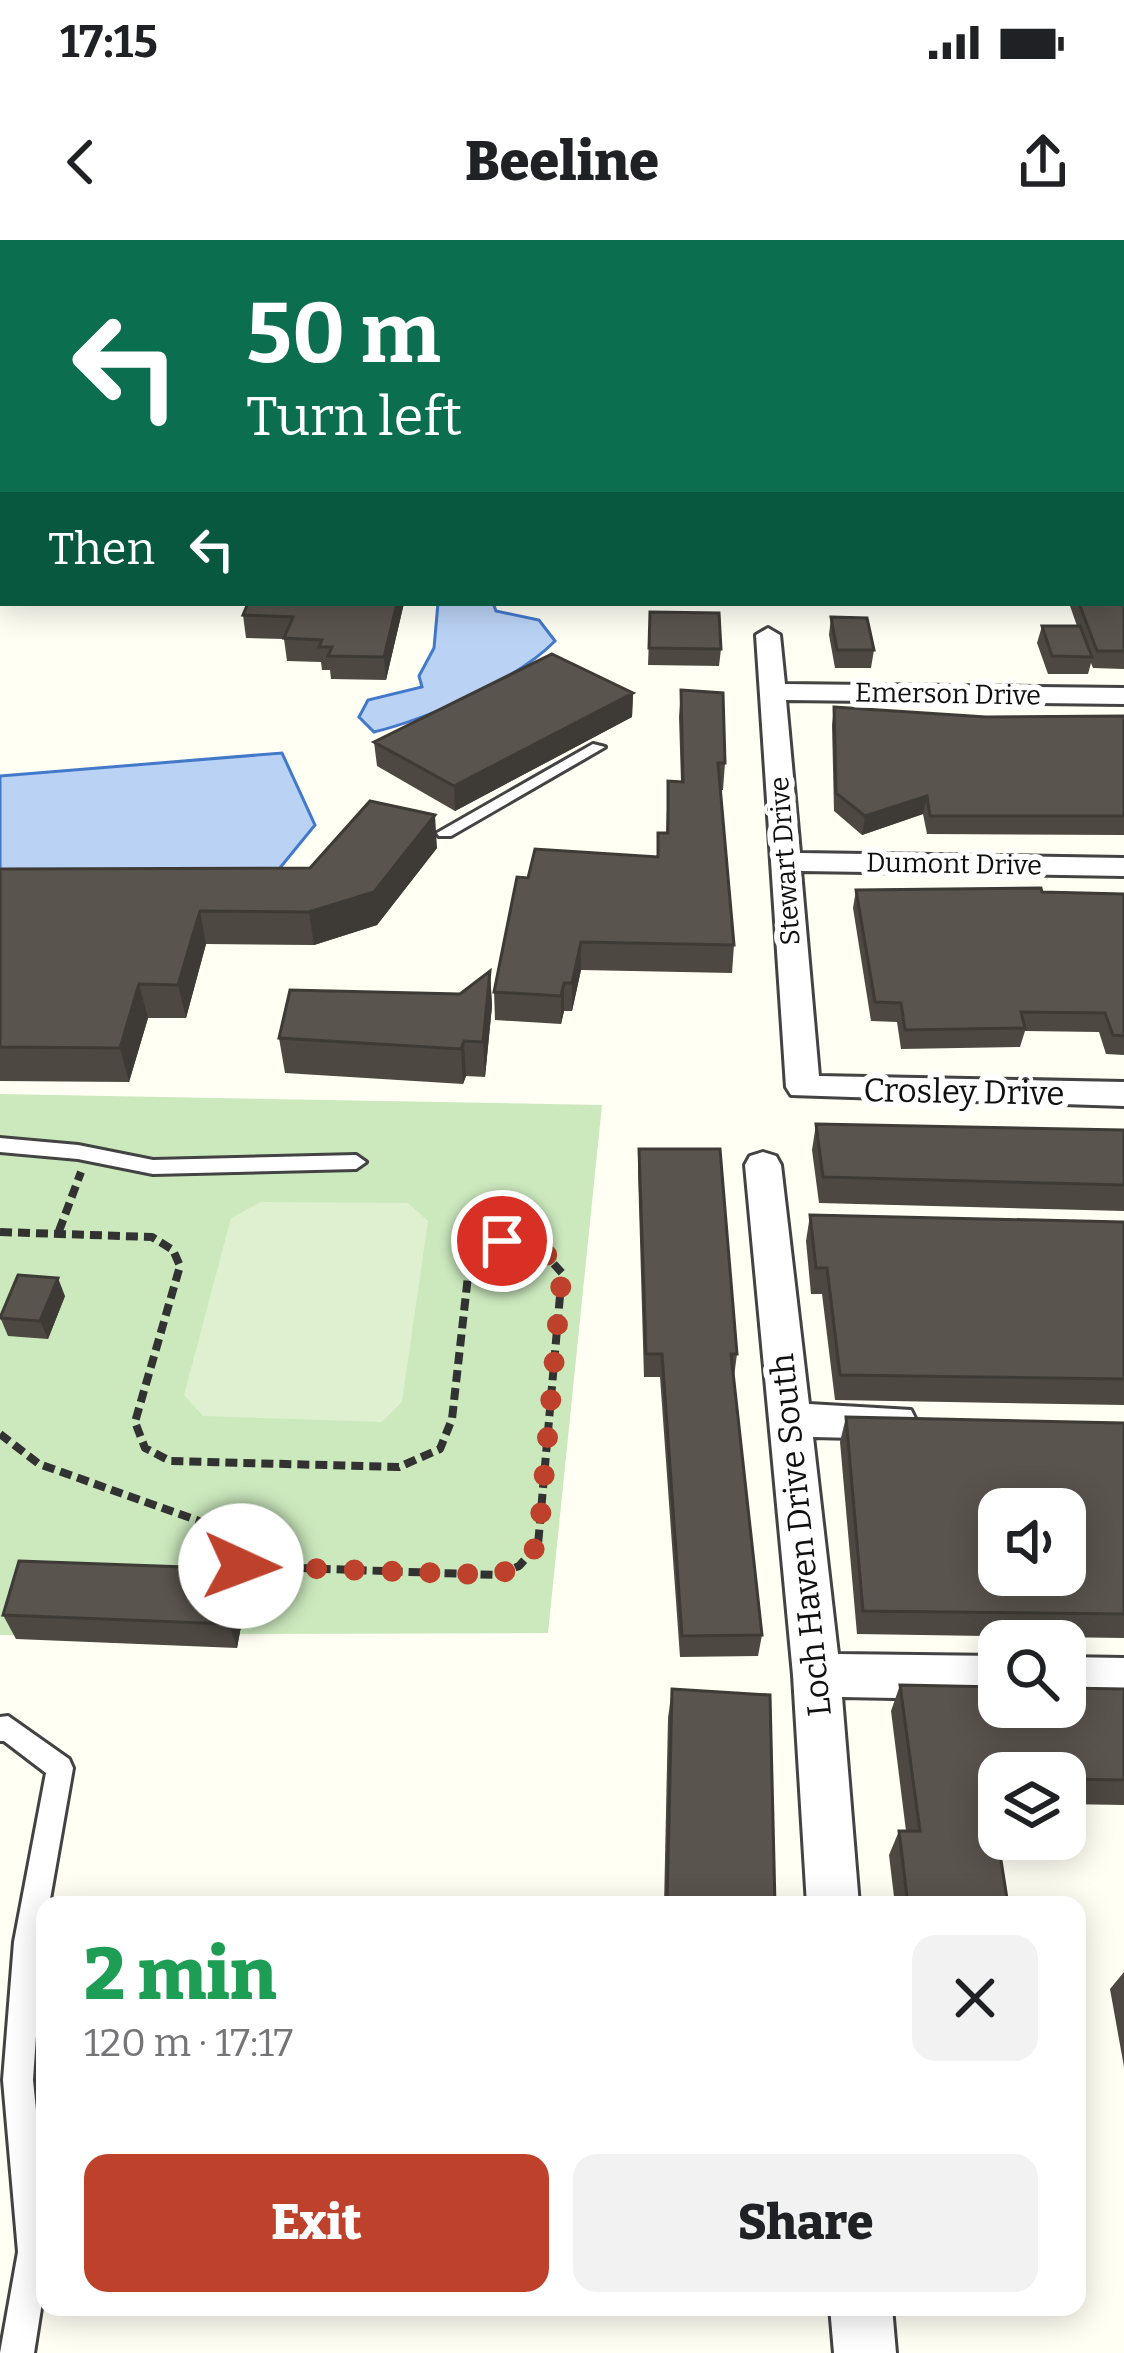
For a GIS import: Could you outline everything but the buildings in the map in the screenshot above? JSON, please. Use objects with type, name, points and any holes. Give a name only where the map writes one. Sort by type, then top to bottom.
[{"type":"street","name":"Stewart Drive","points":[[768,635],[803,1087]]},
{"type":"street","name":"Emerson Drive","points":[[773,692],[1124,696]]},
{"type":"street","name":"Dumont Drive","points":[[784,862],[1124,866]]},
{"type":"street","name":"Crosley Drive","points":[[803,1087],[1124,1094]]},
{"type":"street","name":"Loch Haven Drive South","points":[[763,1165],[817,1675],[832,1896]]},
{"type":"street","points":[[768,1220],[814,1221]]},
{"type":"street","points":[[787,1420],[944,1423]]},
{"type":"street","points":[[817,1675],[978,1678]]},
{"type":"street","points":[[1086,1679],[1124,1679]]},
{"type":"street","points":[[862,2316],[865,2353]]},
{"type":"lane","points":[[445,832],[598,747]]},
{"type":"lane","points":[[0,1145],[88,1154],[153,1167],[356,1162]]},
{"type":"lane","points":[[0,1729],[8,1728],[60,1768],[36,1896]]},
{"type":"lane","points":[[16,2353],[34,2252],[18,2080],[28,1942],[36,1898]]},
{"type":"path","points":[[59,1231],[88,1154]]},
{"type":"path","points":[[0,1232],[152,1237],[173,1250],[180,1266],[134,1422],[145,1448],[170,1461],[399,1467],[440,1449],[452,1419],[469,1267],[502,1241],[532,1245],[554,1259],[562,1273],[538,1545],[518,1566],[497,1575],[241,1566],[220,1553],[199,1521],[39,1464],[0,1434]]},
{"type":"green space","points":[[0,1094],[602,1105],[548,1633],[0,1635]]},
{"type":"green space","points":[[261,1202],[408,1203],[428,1221],[402,1402],[382,1422],[203,1416],[184,1395],[231,1218]]},
{"type":"water","points":[[438,606],[494,606],[496,611],[539,620],[555,641],[518,670],[470,696],[374,732],[359,717],[368,700],[422,687],[419,676],[434,648]]},
{"type":"water","points":[[282,753],[315,825],[270,880],[0,893],[0,776]]},
{"type":"route","points":[[241,1566],[497,1575],[518,1566],[538,1545],[562,1273],[554,1259],[532,1245],[502,1241]]}]
